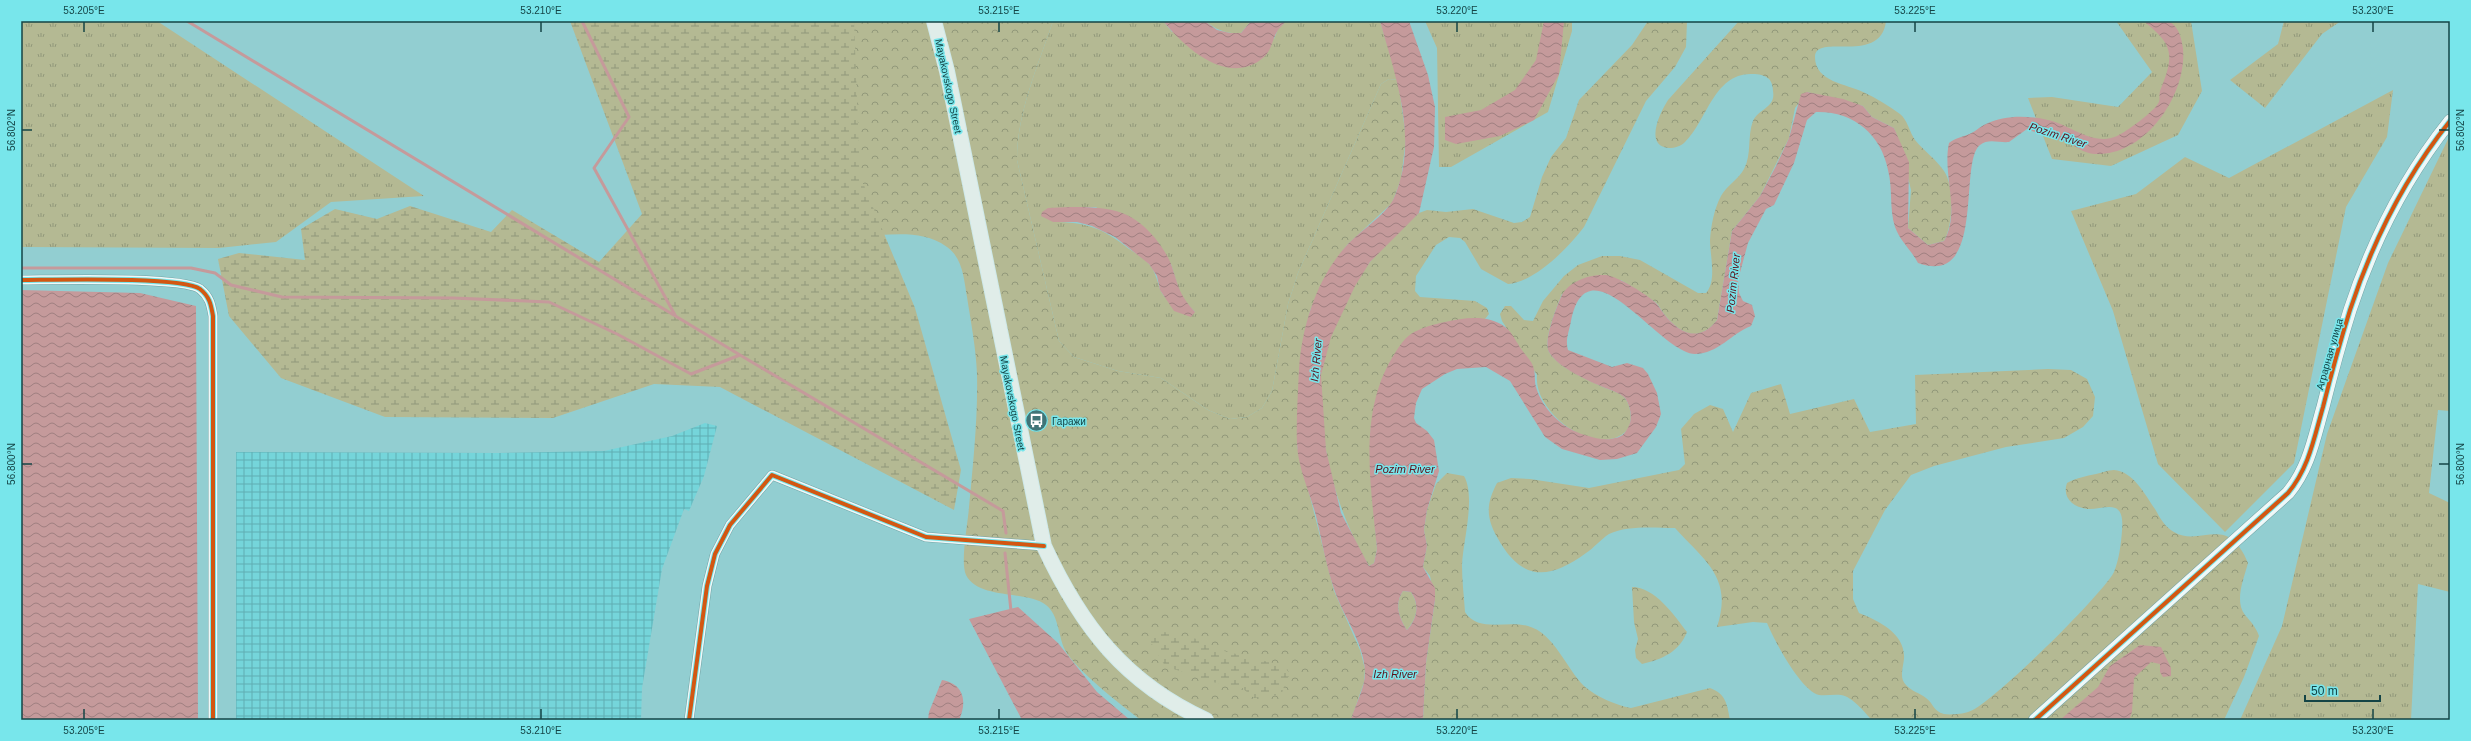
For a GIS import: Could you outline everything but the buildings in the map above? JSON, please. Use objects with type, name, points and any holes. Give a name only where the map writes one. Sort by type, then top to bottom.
[{"type":"main road","name":"Mayakovskogo Street","points":[[934,21],[947,71],[1033,501],[1044,546],[1059,579],[1092,633],[1145,684],[1180,708],[1206,720]]},
{"type":"street","name":"Аграрная улица","points":[[2035,720],[2288,493],[2304,472],[2350,310],[2363,275],[2413,171],[2450,121]]},
{"type":"street","points":[[21,280],[138,280],[172,283],[199,288],[210,299],[213,316],[213,720]]},
{"type":"street","points":[[689,720],[707,586],[715,554],[730,525],[772,475],[926,537],[1044,546]]},
{"type":"shaded area","points":[[705,423],[717,426],[704,476],[689,511],[684,509],[662,569],[642,688],[641,720],[236,720],[236,452],[498,453],[604,451],[672,436]]},
{"type":"green space","points":[[21,21],[157,21],[424,196],[331,202],[276,242],[219,248],[21,247]]},
{"type":"green space","points":[[570,21],[854,21],[860,176],[915,308],[961,470],[954,510],[720,387],[654,384],[553,418],[385,417],[281,378],[229,316],[218,259],[239,253],[305,260],[301,229],[335,209],[377,219],[410,206],[491,232],[512,210],[599,262],[642,214]]},
{"type":"green space","points":[[763,21],[1053,21],[1024,107],[1018,142],[1017,160],[1059,341],[1074,357],[1118,371],[1161,378],[1208,410],[1230,419],[1247,417],[1262,408],[1272,391],[1288,304],[1298,273],[1381,84],[1389,79],[1398,80],[1406,138],[1401,179],[1392,203],[1347,245],[1333,264],[1311,308],[1305,331],[1300,365],[1297,446],[1334,591],[1360,650],[1365,669],[1364,682],[1351,720],[1141,720],[1100,687],[1071,658],[1065,650],[1056,620],[1046,605],[1037,600],[992,592],[972,583],[966,575],[964,561],[975,441],[977,374],[972,326],[964,277],[960,263],[947,247],[939,242],[923,236],[897,234],[879,235]]},
{"type":"green space","points":[[1053,21],[1163,21],[1172,32],[1274,39],[1278,29],[1286,21],[1380,21],[1398,80],[1389,79],[1381,84],[1298,273],[1288,304],[1272,391],[1262,408],[1247,417],[1230,419],[1208,410],[1161,378],[1118,371],[1074,357],[1059,341],[1017,160],[1018,142],[1024,107]],"holes":[[[1070,207],[1096,207],[1171,264],[1181,297],[1195,312],[1174,304],[1166,298],[1162,294],[1149,264],[1111,236],[1085,225],[1053,222]]]},
{"type":"green space","points":[[1205,21],[1251,21],[1241,33],[1231,33],[1222,31]]},
{"type":"green space","points":[[1425,21],[1572,21],[1572,31],[1548,112],[1451,167],[1439,167],[1437,48]]},
{"type":"green space","points":[[1648,21],[1687,21],[1686,47],[1675,67],[1646,101],[1584,227],[1560,254],[1540,271],[1518,282],[1508,284],[1481,269],[1465,242],[1460,238],[1449,237],[1436,245],[1416,276],[1415,291],[1420,297],[1475,301],[1487,308],[1489,314],[1485,319],[1471,319],[1371,425],[1370,460],[1377,549],[1374,563],[1369,566],[1357,544],[1338,498],[1331,474],[1322,425],[1321,375],[1323,362],[1332,332],[1346,300],[1375,255],[1393,236],[1419,213],[1427,210],[1446,212],[1473,209],[1514,223],[1522,222],[1530,217],[1542,177],[1551,157],[1566,138],[1579,100],[1632,45]]},
{"type":"green space","points":[[1739,21],[1886,21],[1882,34],[1873,42],[1861,46],[1825,47],[1818,50],[1815,57],[1816,65],[1820,72],[1826,77],[1868,94],[1902,116],[1915,140],[1941,167],[1948,178],[1952,206],[1947,234],[1944,241],[1928,245],[1908,228],[1911,190],[1900,144],[1894,128],[1872,117],[1863,106],[1807,92],[1795,108],[1789,138],[1760,196],[1732,231],[1717,320],[1704,332],[1690,334],[1683,331],[1670,321],[1655,302],[1621,280],[1562,294],[1549,332],[1549,352],[1553,358],[1574,373],[1624,397],[1629,405],[1631,416],[1631,421],[1627,430],[1611,439],[1597,439],[1582,435],[1567,427],[1555,416],[1545,403],[1538,389],[1537,375],[1502,321],[1500,314],[1505,306],[1511,306],[1524,320],[1533,321],[1543,301],[1564,276],[1578,265],[1602,256],[1620,256],[1640,260],[1698,293],[1706,293],[1711,282],[1712,275],[1710,240],[1715,212],[1723,192],[1744,169],[1748,157],[1751,127],[1753,121],[1759,113],[1770,105],[1772,101],[1772,83],[1769,79],[1761,75],[1740,75],[1729,81],[1720,89],[1693,133],[1682,145],[1673,148],[1661,146],[1655,135],[1658,119],[1668,100]]},
{"type":"green space","points":[[2116,21],[2191,21],[2202,91],[2178,135],[2111,166],[2052,159],[2028,98],[2052,97],[2118,107],[2152,72]]},
{"type":"green space","points":[[2284,21],[2341,21],[2322,34],[2265,108],[2230,80],[2278,44]]},
{"type":"green space","points":[[2393,90],[2387,137],[2346,207],[2294,463],[2225,532],[2158,464],[2113,311],[2071,211],[2136,194],[2185,157],[2229,178]]},
{"type":"green space","points":[[2450,135],[2450,411],[2438,410],[2429,493],[2450,503],[2450,592],[2418,584],[2411,720],[2240,720],[2282,626],[2327,434],[2388,263]]},
{"type":"green space","points":[[2048,369],[2071,370],[2087,379],[2095,397],[2093,416],[2083,427],[2064,438],[2006,447],[1934,466],[1911,475],[1885,510],[1853,571],[1853,599],[1859,613],[1883,624],[1901,642],[1904,659],[1902,676],[1908,687],[1926,698],[1940,713],[1953,714],[1968,712],[1998,691],[2069,625],[2114,572],[2121,541],[2122,520],[2120,513],[2117,509],[2112,507],[2087,509],[2077,506],[2067,497],[2066,488],[2067,483],[2081,477],[2112,470],[2121,471],[2133,479],[2138,485],[2168,528],[2184,536],[2213,534],[2222,535],[2231,539],[2240,548],[2248,563],[2242,583],[2240,603],[2245,615],[2255,627],[2259,636],[2244,677],[2224,720],[1872,720],[1858,705],[1845,696],[1819,695],[1804,684],[1789,664],[1767,623],[1753,622],[1717,627],[1721,610],[1722,596],[1719,583],[1714,572],[1706,561],[1675,528],[1633,528],[1616,531],[1606,536],[1589,551],[1572,562],[1547,572],[1536,572],[1526,569],[1516,562],[1506,551],[1493,530],[1489,517],[1489,504],[1497,483],[1511,478],[1530,479],[1589,488],[1679,470],[1685,464],[1681,429],[1694,414],[1710,405],[1723,409],[1733,432],[1751,393],[1781,384],[1790,414],[1854,399],[1870,432],[1916,424],[1915,375]]},
{"type":"green space","points":[[1447,473],[1464,476],[1469,495],[1468,519],[1462,571],[1465,612],[1471,618],[1477,622],[1485,624],[1520,625],[1528,626],[1537,630],[1552,643],[1577,679],[1584,686],[1600,697],[1613,703],[1631,708],[1710,688],[1719,693],[1725,700],[1730,720],[1423,720],[1426,663],[1435,600],[1430,576],[1423,567],[1427,546],[1424,530],[1427,510],[1436,484]]},
{"type":"green space","points":[[1632,587],[1640,588],[1656,597],[1670,610],[1687,632],[1680,645],[1675,650],[1657,660],[1642,664],[1636,658],[1635,650],[1638,639],[1634,622]]},
{"type":"green space","points":[[1403,591],[1411,592],[1416,602],[1415,616],[1407,630],[1400,616],[1398,606],[1400,596]]},
{"type":"green space","points":[[1153,630],[1197,639],[1220,650],[1285,666],[1290,675],[1286,680],[1282,693],[1274,696],[1254,698],[1241,687],[1212,682],[1165,666],[1149,639]]},
{"type":"water","points":[[1163,21],[1205,21],[1217,30],[1230,33],[1241,33],[1251,21],[1286,21],[1278,30],[1269,51],[1264,57],[1251,65],[1237,68],[1222,66],[1209,61],[1183,42]]},
{"type":"water","name":"Pozim River","points":[[1380,21],[1409,21],[1428,75],[1435,107],[1434,147],[1419,213],[1370,262],[1355,286],[1331,337],[1321,375],[1326,450],[1341,513],[1369,566],[1374,563],[1377,549],[1370,476],[1371,427],[1374,403],[1381,380],[1392,358],[1408,336],[1432,325],[1460,319],[1476,318],[1491,320],[1498,323],[1509,330],[1532,363],[1536,387],[1539,395],[1543,403],[1554,417],[1561,423],[1577,432],[1596,438],[1611,439],[1622,435],[1629,426],[1631,420],[1631,413],[1625,398],[1618,393],[1591,382],[1566,369],[1553,358],[1549,352],[1549,333],[1553,317],[1564,291],[1574,283],[1587,277],[1600,275],[1611,276],[1625,282],[1646,295],[1656,303],[1676,327],[1683,331],[1697,333],[1703,332],[1710,327],[1717,320],[1732,231],[1760,196],[1776,166],[1789,138],[1801,94],[1807,92],[1843,99],[1863,106],[1872,117],[1894,128],[1909,162],[1908,228],[1928,245],[1944,241],[1949,229],[1951,205],[1947,155],[1949,143],[1970,134],[1983,125],[2008,117],[2032,117],[2048,120],[2056,122],[2081,134],[2099,139],[2108,139],[2127,130],[2152,111],[2159,102],[2160,91],[2168,69],[2169,52],[2166,44],[2153,29],[2143,21],[2168,21],[2176,27],[2181,38],[2183,49],[2183,66],[2171,101],[2161,117],[2149,132],[2134,143],[2118,151],[2101,154],[2089,153],[2067,143],[2027,129],[2009,142],[1990,141],[1980,145],[1974,156],[1967,220],[1962,241],[1954,258],[1940,266],[1918,263],[1897,232],[1893,220],[1888,170],[1879,146],[1872,136],[1853,120],[1829,113],[1816,112],[1807,120],[1794,163],[1774,205],[1766,209],[1748,243],[1738,280],[1739,293],[1743,301],[1752,305],[1755,316],[1751,326],[1711,351],[1695,354],[1680,349],[1663,337],[1626,306],[1608,294],[1592,291],[1580,298],[1568,332],[1568,350],[1612,367],[1627,363],[1643,368],[1648,374],[1657,393],[1661,414],[1656,427],[1637,453],[1617,459],[1600,460],[1562,449],[1545,437],[1510,381],[1486,367],[1457,369],[1445,374],[1422,389],[1416,403],[1414,418],[1416,423],[1427,431],[1434,440],[1439,471],[1427,510],[1424,530],[1427,546],[1423,567],[1435,588],[1435,600],[1426,663],[1423,720],[1351,720],[1364,683],[1365,670],[1361,649],[1334,589],[1326,562],[1316,516],[1300,462],[1297,444],[1297,406],[1301,352],[1308,319],[1319,287],[1336,258],[1347,245],[1389,206],[1393,200],[1401,178],[1405,155],[1403,110],[1393,65]],"holes":[[[1403,591],[1411,592],[1416,602],[1416,612],[1415,617],[1407,630],[1400,616],[1398,606],[1400,596]]]},
{"type":"water","points":[[1544,21],[1564,21],[1559,74],[1534,120],[1500,136],[1456,144],[1445,140],[1445,117],[1481,110],[1515,90],[1536,60]]},
{"type":"water","points":[[1070,207],[1117,211],[1136,220],[1146,228],[1162,247],[1168,257],[1182,295],[1195,312],[1191,317],[1174,311],[1160,290],[1157,276],[1149,264],[1115,237],[1092,226],[1077,222],[1053,222],[1041,216],[1042,212],[1048,208]]},
{"type":"water","points":[[21,290],[140,293],[196,306],[198,720],[21,720]]},
{"type":"water","points":[[1018,607],[1058,643],[1097,692],[1130,720],[1022,720],[969,619]]},
{"type":"water","points":[[2140,645],[2161,647],[2171,668],[2171,676],[2163,677],[2160,672],[2160,664],[2151,662],[2134,678],[2132,712],[2129,720],[2060,720],[2098,687],[2110,666]]},
{"type":"water","points":[[942,680],[950,682],[960,690],[963,707],[959,720],[928,720],[929,712]]},
{"type":"waterway","points":[[187,21],[740,355],[1003,511],[1006,533]]},
{"type":"waterway","points":[[582,21],[629,117],[594,168],[675,315]]},
{"type":"waterway","points":[[21,268],[191,268],[215,273],[231,285],[282,297],[453,298],[549,302],[617,334],[691,374],[740,355]]},
{"type":"waterway","points":[[1005,553],[1011,611]]},
{"type":"cycle path","points":[[2035,720],[2288,493],[2295,483],[2310,452],[2346,322],[2369,260],[2405,187],[2419,164],[2450,121]]},
{"type":"cycle path","points":[[21,280],[86,279],[169,282],[188,285],[200,289],[210,301],[213,316],[213,720]]},
{"type":"cycle path","points":[[689,720],[707,586],[715,554],[730,525],[772,475],[926,537],[1044,546]]},
{"type":"place","name":"Гаражи","points":[[1037,421]]},
{"type":"water label","name":"Izh River","points":[[1316,360]]},
{"type":"water label","name":"Izh River","points":[[1395,674]]}]
